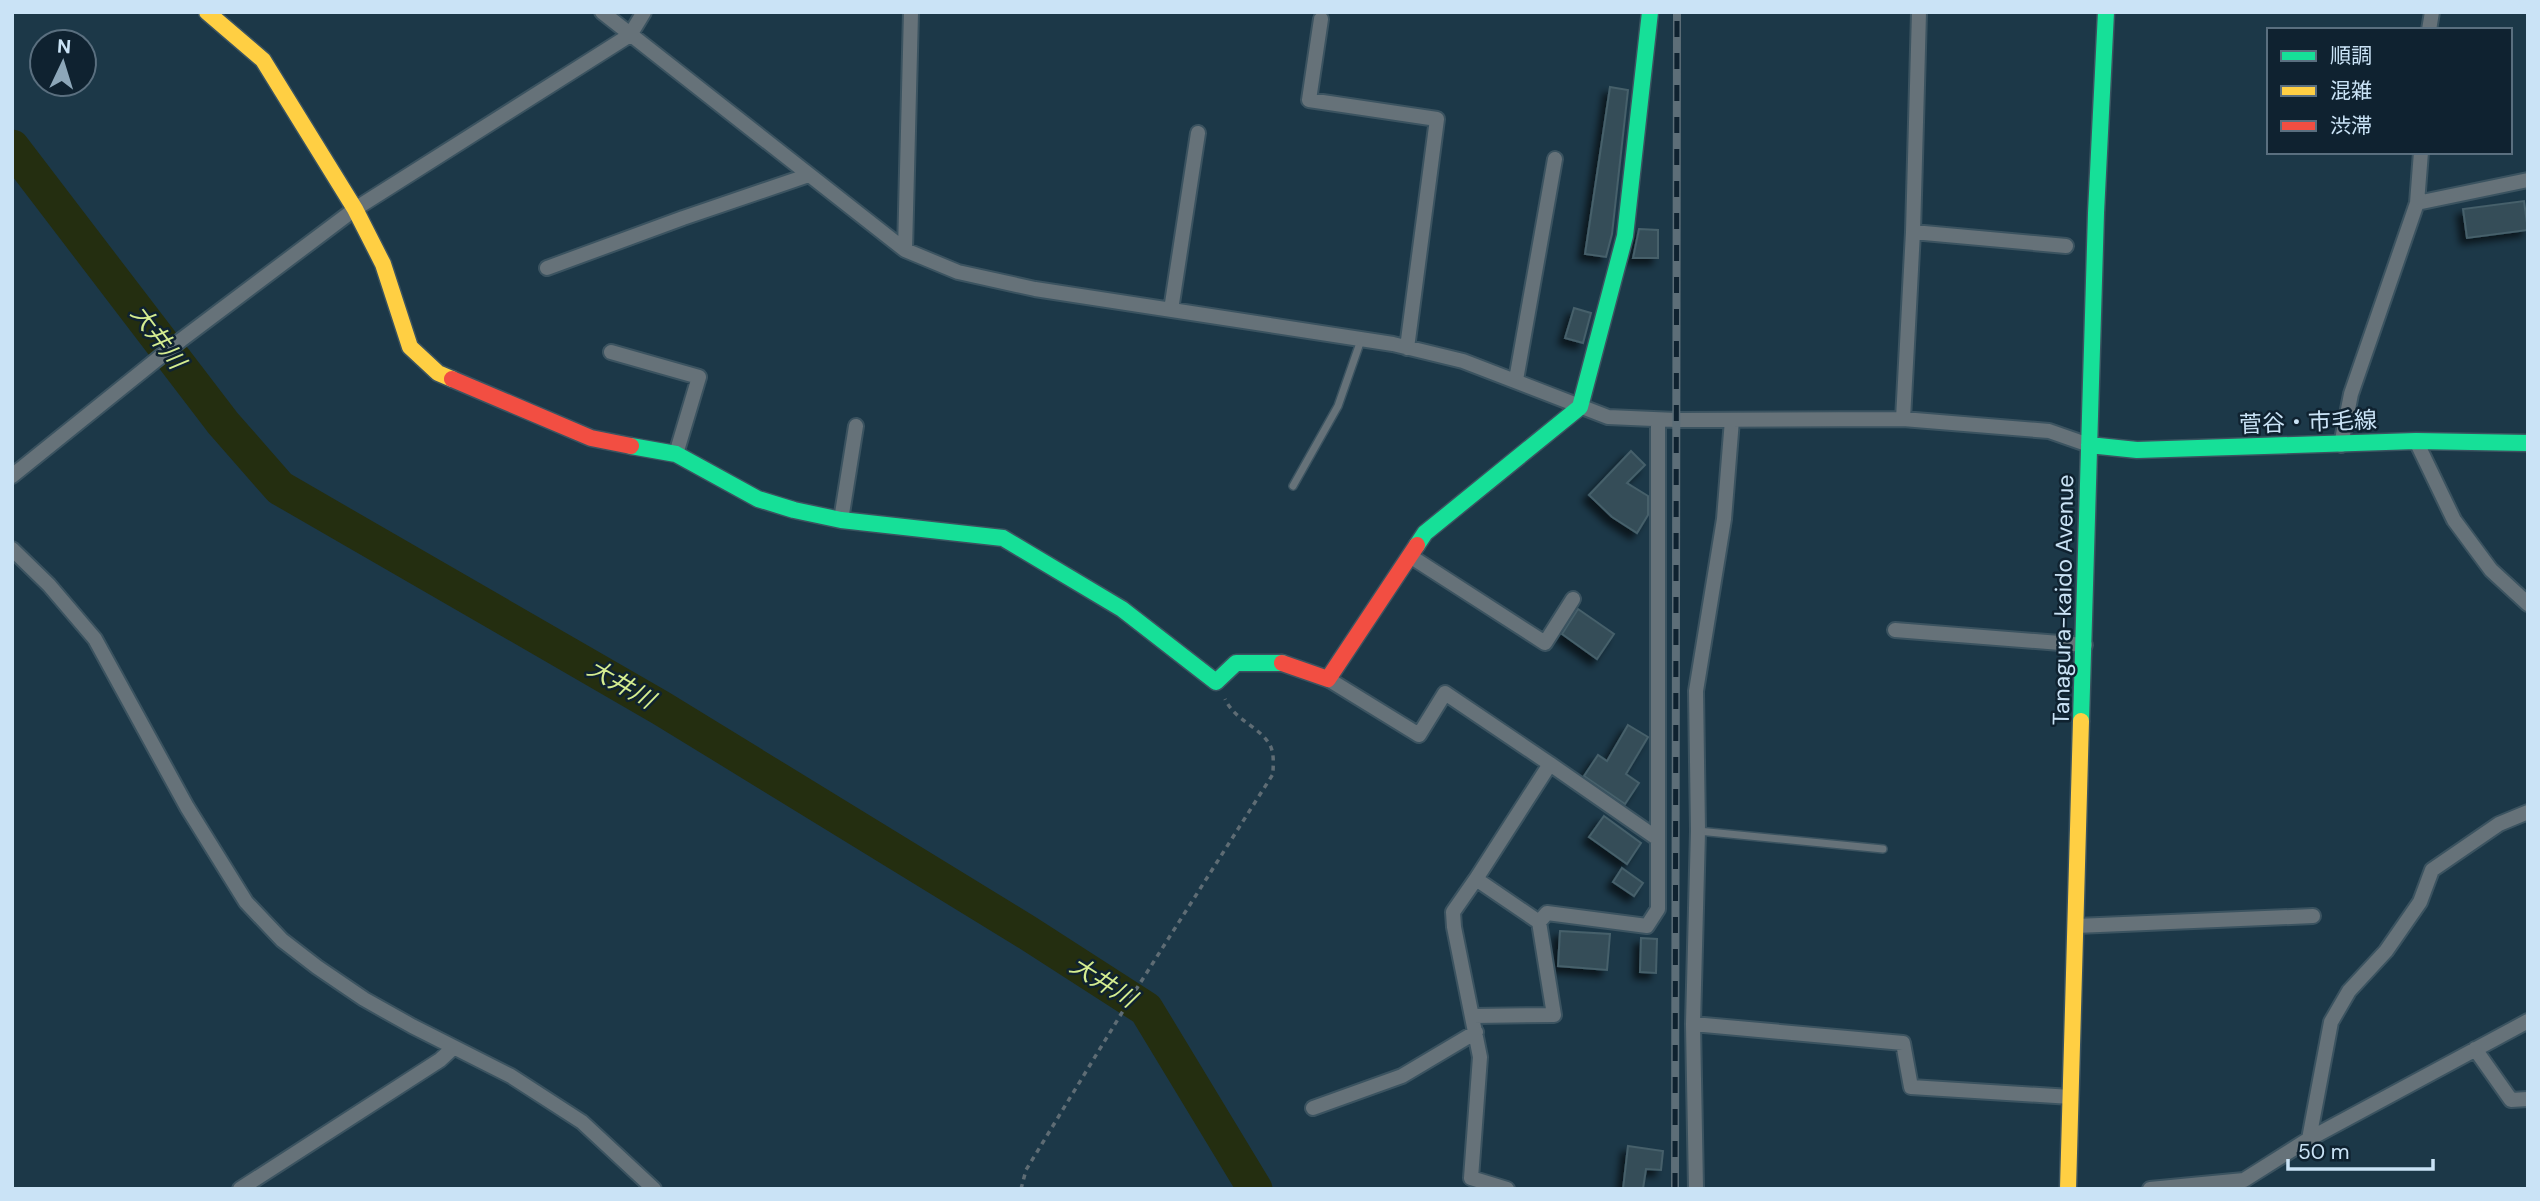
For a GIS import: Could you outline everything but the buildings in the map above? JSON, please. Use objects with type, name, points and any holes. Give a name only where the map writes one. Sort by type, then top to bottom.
[{"type":"street","points":[[207,12],[263,60],[355,209],[383,264],[410,347],[438,373],[592,438],[676,454],[758,499],[841,520],[1003,538],[1122,610],[1216,682],[1236,663],[1278,662],[1328,679],[1419,735],[1445,693],[1658,839]]},
{"type":"street","points":[[602,12],[905,250],[958,272],[1035,289],[1361,340],[1463,360],[1608,417],[1732,420],[1903,419],[2049,431],[2089,444]]},
{"type":"street","points":[[12,476],[181,340],[355,209],[630,35],[644,12]]},
{"type":"street","points":[[905,250],[911,12]]},
{"type":"street","points":[[1328,679],[1425,533],[1580,407],[1625,236],[1650,12]]},
{"type":"street","points":[[1903,419],[1913,232],[1919,12]]},
{"type":"street","name":"Tanagura-kaido Avenue","points":[[2068,1189],[2096,213],[2106,12]]},
{"type":"street","points":[[1321,19],[1309,100],[1437,119],[1407,348]]},
{"type":"street","points":[[1171,310],[1198,133]]},
{"type":"street","points":[[2341,445],[2351,394],[2417,204],[2421,154]]},
{"type":"street","points":[[1516,380],[1555,159]]},
{"type":"street","points":[[547,268],[809,175]]},
{"type":"street","points":[[2417,204],[2528,180]]},
{"type":"street","points":[[1913,232],[2066,246]]},
{"type":"street","points":[[611,352],[699,377],[676,454]]},
{"type":"street","points":[[1539,922],[1547,913],[1647,926],[1658,909],[1658,419]]},
{"type":"street","points":[[1696,1189],[1693,1024],[1698,831],[1696,691],[1724,519],[1732,420]]},
{"type":"street","points":[[841,520],[856,426]]},
{"type":"street","points":[[2416,441],[2454,520],[2491,570],[2528,604]]},
{"type":"street","name":"菅谷・市毛線","points":[[2089,444],[2137,450],[2416,441],[2528,443]]},
{"type":"street","points":[[12,549],[49,585],[95,639],[187,807],[246,902],[282,940],[364,999],[453,1048],[511,1076],[582,1122],[654,1189]]},
{"type":"street","points":[[1410,556],[1545,643],[1573,599]]},
{"type":"street","points":[[1895,630],[2085,645]]},
{"type":"street","points":[[1507,1189],[1471,1178],[1480,1057],[1453,912],[1550,764]]},
{"type":"street","points":[[2309,1139],[2331,1023],[2349,991],[2393,941],[2420,902],[2432,870],[2499,824],[2528,812]]},
{"type":"street","points":[[1473,1016],[1554,1015],[1539,922],[1476,880]]},
{"type":"street","points":[[2077,926],[2313,916]]},
{"type":"street","points":[[2150,1189],[2244,1180],[2309,1139],[2528,1021]]},
{"type":"street","points":[[1693,1024],[1903,1043],[1911,1087],[2071,1097]]},
{"type":"street","points":[[1313,1108],[1402,1076],[1476,1031]]},
{"type":"street","points":[[240,1189],[440,1060],[453,1048]]},
{"type":"street","points":[[2475,1049],[2511,1100],[2528,1099]]},
{"type":"lane","points":[[1293,486],[1338,406],[1361,340]]},
{"type":"lane","points":[[1698,831],[1883,849]]},
{"type":"path","points":[[1021,1189],[1026,1170],[1273,774],[1273,755],[1268,742],[1230,710],[1216,682]]},
{"type":"waterway","name":"大井川","points":[[12,147],[223,423],[280,488],[661,708],[1028,933],[1146,1009],[1255,1189]]},
{"type":"railway","points":[[1675,1189],[1677,12]]},
{"type":"traffic: fast","points":[[1417,545],[1425,533],[1580,407],[1625,236],[1650,12]]},
{"type":"traffic: fast","points":[[2081,721],[2096,213],[2106,12]]},
{"type":"traffic: fast","points":[[2089,445],[2137,450],[2416,441],[2528,443]]},
{"type":"traffic: fast","points":[[631,446],[676,454],[758,499],[794,510],[841,520],[1003,538],[1122,609],[1216,682],[1236,663],[1282,663]]},
{"type":"traffic: slow","points":[[207,12],[263,60],[355,209],[383,264],[410,347],[438,373],[452,379]]},
{"type":"traffic: slow","points":[[2068,1189],[2081,721]]},
{"type":"traffic: jam","points":[[452,379],[591,438],[631,446]]},
{"type":"traffic: jam","points":[[1282,663],[1328,679],[1417,545]]}]
